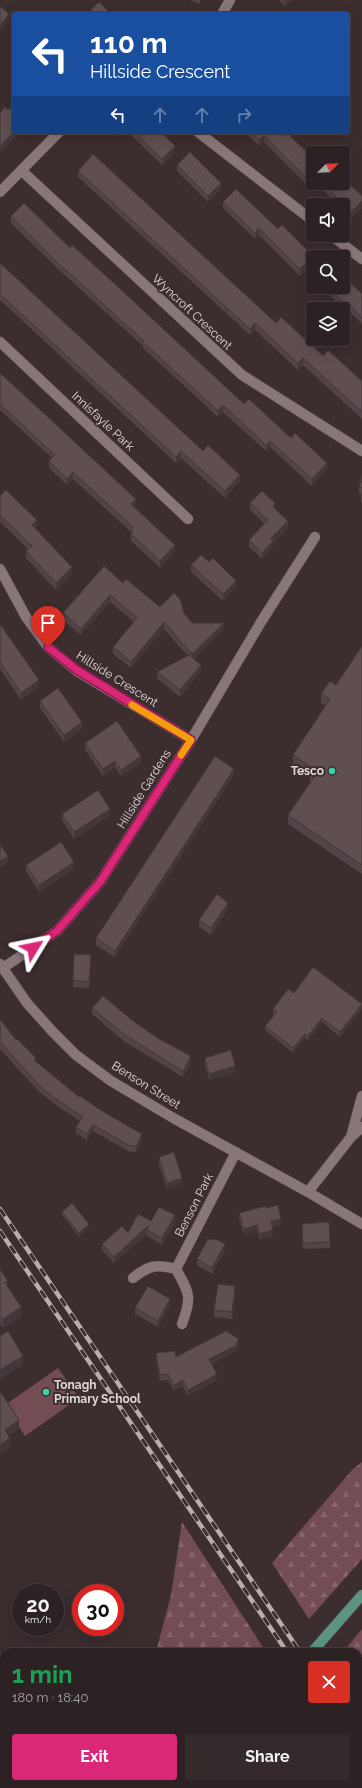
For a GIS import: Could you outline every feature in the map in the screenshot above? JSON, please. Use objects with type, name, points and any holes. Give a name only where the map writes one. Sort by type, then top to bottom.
[{"type":"main road","points":[[316,1648],[362,1595]]},
{"type":"street","points":[[223,12],[230,0]]},
{"type":"street","points":[[0,192],[57,134]]},
{"type":"street","points":[[201,134],[306,216]]},
{"type":"street","name":"Wyncroft Crescent","points":[[22,171],[242,375],[362,451]]},
{"type":"street","points":[[340,242],[362,259]]},
{"type":"street","name":"Innisfayle Park","points":[[0,342],[188,518]]},
{"type":"street","name":"Hillside Gardens","points":[[1,966],[57,931],[100,882],[191,740],[261,622],[315,537]]},
{"type":"street","name":"Hillside Crescent","points":[[0,569],[26,617],[48,647],[77,670],[191,740]]},
{"type":"street","name":"Benson Street","points":[[1,966],[27,1003],[52,1031],[76,1055],[111,1081],[362,1224]]},
{"type":"street","points":[[351,1137],[362,1096]]},
{"type":"street","points":[[308,1192],[351,1137],[362,1127]]},
{"type":"street","name":"Benson Park","points":[[176,1269],[236,1152]]},
{"type":"street","points":[[133,1278],[146,1268],[161,1265],[176,1269],[188,1290],[190,1304],[182,1324]]},
{"type":"green space","points":[[58,1368],[79,1398],[25,1436],[5,1405]]},
{"type":"green space","points":[[362,1462],[362,1559],[309,1619],[272,1563],[353,1469]]},
{"type":"green space","points":[[182,1522],[263,1648],[157,1648],[171,1595]]},
{"type":"green space","points":[[362,1629],[362,1648],[346,1648]]},
{"type":"building","points":[[99,2],[109,12],[89,12]]},
{"type":"building","points":[[0,6],[9,14],[0,25]]},
{"type":"building","points":[[5,107],[8,110],[12,107],[12,134],[0,146],[0,113]]},
{"type":"building","points":[[137,134],[163,134],[175,146],[162,159]]},
{"type":"building","points":[[253,134],[280,134],[282,136],[284,134],[288,134],[306,151],[306,175],[305,176],[264,135],[259,140]]},
{"type":"building","points":[[190,152],[221,183],[208,196],[177,165]]},
{"type":"building","points":[[93,154],[276,323],[281,317],[306,340],[306,346],[312,346],[323,356],[328,350],[362,381],[362,412],[303,358],[298,363],[255,323],[250,329],[78,171]]},
{"type":"building","points":[[350,185],[362,196],[362,201],[351,212],[350,198],[337,198],[329,190],[350,190]]},
{"type":"building","points":[[236,189],[278,229],[282,225],[307,250],[306,263],[300,269],[259,228],[255,233],[223,202]]},
{"type":"building","points":[[24,203],[70,248],[72,245],[244,404],[249,399],[291,438],[295,433],[327,463],[312,479],[270,441],[266,445],[223,405],[218,411],[57,262],[11,216]]},
{"type":"building","points":[[0,263],[203,451],[208,445],[240,475],[225,491],[181,451],[176,457],[0,294]]},
{"type":"building","points":[[350,283],[362,294],[362,318],[350,305],[350,302],[343,302],[335,294],[350,294]]},
{"type":"building","points":[[0,373],[136,499],[131,504],[175,545],[160,561],[131,534],[133,531],[131,529],[133,527],[73,472],[67,479],[49,461],[55,455],[0,404]]},
{"type":"building","points":[[362,476],[362,488],[359,487]]},
{"type":"building","points":[[6,490],[37,520],[32,525],[72,567],[56,583],[26,551],[32,546],[0,515],[0,496]]},
{"type":"building","points":[[262,491],[275,503],[273,507],[288,521],[271,538],[273,541],[262,553],[249,540],[268,520],[250,503]]},
{"type":"building","points":[[201,555],[209,562],[213,558],[236,581],[223,594],[191,565]]},
{"type":"building","points":[[104,566],[123,583],[126,579],[160,607],[174,593],[180,599],[184,613],[192,623],[224,623],[192,654],[164,622],[131,662],[113,647],[137,618],[110,595],[81,629],[63,613]]},
{"type":"building","points":[[0,624],[39,680],[21,693],[0,662]]},
{"type":"building","name":"Tesco","points":[[362,646],[362,865],[288,815],[314,777],[310,774],[313,769],[293,755],[330,699],[321,694],[330,681],[336,685]]},
{"type":"building","points":[[189,655],[201,665],[180,690],[157,672]]},
{"type":"building","points":[[58,688],[82,722],[64,735],[40,701]]},
{"type":"building","points":[[117,721],[141,756],[121,770],[115,761],[103,769],[85,743]]},
{"type":"building","points":[[215,756],[234,769],[115,951],[96,938]]},
{"type":"building","points":[[98,790],[110,809],[74,832],[62,814]]},
{"type":"building","points":[[61,842],[74,862],[39,885],[26,865]]},
{"type":"building","points":[[0,845],[8,856],[0,861]]},
{"type":"building","points":[[217,894],[228,903],[211,928],[199,920]]},
{"type":"building","points":[[74,954],[91,955],[89,982],[73,980]]},
{"type":"building","points":[[313,967],[362,1004],[340,1032],[322,1018],[308,1036],[305,1034],[293,1048],[265,1026],[277,1012],[273,1009],[288,989],[294,993]]},
{"type":"building","points":[[103,996],[132,1020],[159,1039],[191,1056],[183,1071],[125,1035],[92,1008]]},
{"type":"building","points":[[0,1019],[16,1040],[17,1039],[36,1058],[34,1060],[79,1097],[80,1096],[102,1111],[142,1134],[136,1146],[130,1146],[93,1125],[87,1134],[76,1127],[83,1117],[56,1099],[38,1084],[0,1042]]},
{"type":"building","points":[[231,1050],[235,1066],[209,1074],[205,1058]]},
{"type":"building","points":[[174,1152],[182,1178],[167,1183],[159,1157]]},
{"type":"building","points":[[72,1203],[89,1224],[79,1233],[62,1212]]},
{"type":"building","points":[[278,1205],[281,1219],[271,1221],[273,1230],[260,1234],[257,1225],[244,1229],[239,1213],[266,1206],[267,1208]]},
{"type":"building","points":[[159,1207],[175,1215],[162,1238],[147,1230],[149,1225],[114,1257],[102,1244],[122,1226],[128,1233],[138,1214],[151,1221]]},
{"type":"building","points":[[329,1222],[330,1242],[303,1243],[302,1224]]},
{"type":"building","points":[[208,1239],[218,1240],[225,1244],[212,1268],[197,1259]]},
{"type":"building","points":[[0,1269],[8,1281],[5,1282],[21,1307],[3,1319],[0,1315]]},
{"type":"building","points":[[218,1284],[235,1286],[232,1312],[214,1310]]},
{"type":"building","points":[[148,1286],[170,1299],[158,1321],[135,1308]]},
{"type":"building","points":[[8,1331],[23,1356],[0,1370],[0,1336]]},
{"type":"building","points":[[226,1331],[239,1339],[235,1346],[209,1359],[217,1374],[188,1390],[183,1380],[174,1385],[168,1374],[160,1375],[156,1353],[175,1351],[176,1357]]},
{"type":"building","points":[[0,1391],[19,1420],[5,1430],[10,1438],[0,1445]]},
{"type":"railway","points":[[0,1209],[297,1648]]},
{"type":"railway","points":[[0,1231],[284,1648]]},
{"type":"slow traffic","points":[[132,705],[191,740],[181,755]]},
{"type":"place","name":"Tesco","points":[[332,771]]},
{"type":"place","name":"Tonagh Primary School","points":[[46,1392]]},
{"type":"route","points":[[33,948],[57,931],[100,882],[191,740],[77,670],[48,647]]}]
